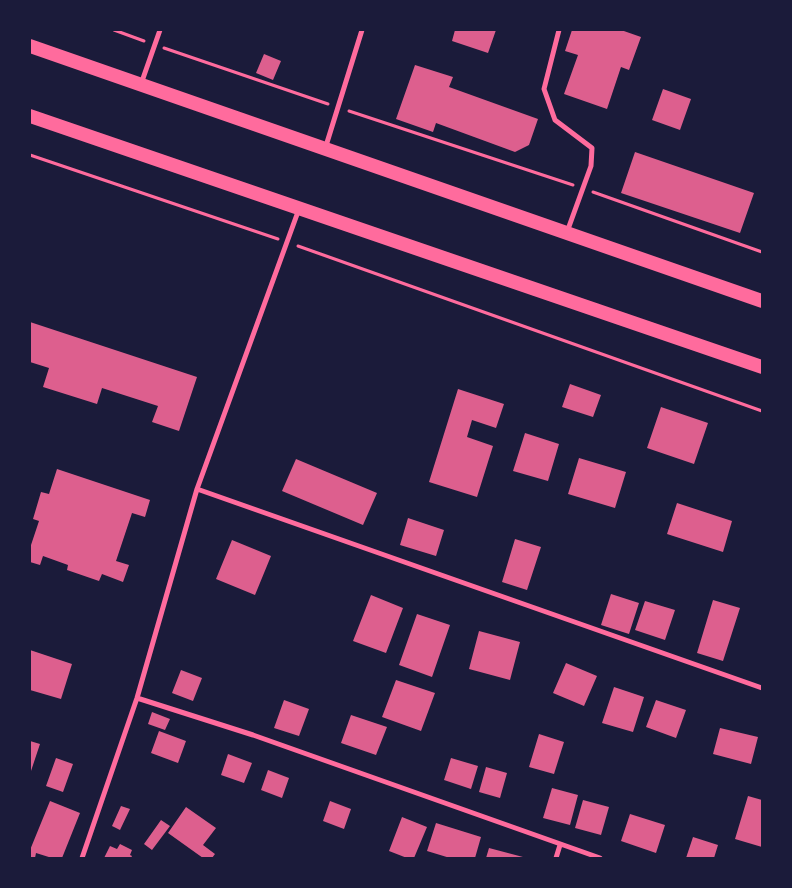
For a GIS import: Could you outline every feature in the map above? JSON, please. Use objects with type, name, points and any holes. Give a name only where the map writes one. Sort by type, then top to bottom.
[{"type":"highway","points":[[30,46],[762,301]]},
{"type":"highway","points":[[30,116],[762,367]]},
{"type":"street","points":[[141,84],[160,30]]},
{"type":"street","points":[[325,149],[362,30]]},
{"type":"street","points":[[559,30],[544,89],[555,120],[592,148],[590,166],[567,233]]},
{"type":"street","points":[[82,858],[137,698],[197,489],[300,208]]},
{"type":"street","points":[[197,489],[762,688]]},
{"type":"street","points":[[137,698],[253,735],[600,858]]},
{"type":"street","points":[[556,858],[560,845]]},
{"type":"path","points":[[114,30],[338,108],[583,188],[762,252]]},
{"type":"path","points":[[30,155],[287,242],[762,412]]},
{"type":"building","points":[[455,30],[496,30],[488,53],[452,41]]},
{"type":"building","points":[[572,30],[621,30],[641,37],[629,70],[621,67],[607,109],[564,94],[578,55],[565,51]]},
{"type":"building","points":[[264,54],[281,61],[273,80],[256,73]]},
{"type":"building","points":[[415,65],[453,77],[449,87],[538,119],[529,145],[515,152],[436,123],[433,132],[396,119]]},
{"type":"building","points":[[663,89],[691,99],[680,130],[652,120]]},
{"type":"building","points":[[635,152],[754,193],[740,233],[621,193]]},
{"type":"building","points":[[30,322],[197,377],[179,431],[152,422],[158,406],[102,388],[97,404],[43,387],[49,368],[30,362]]},
{"type":"building","points":[[570,384],[601,395],[593,417],[562,407]]},
{"type":"building","points":[[458,389],[504,404],[496,428],[472,420],[467,437],[493,446],[477,497],[429,482]]},
{"type":"building","points":[[661,407],[708,423],[694,464],[647,448]]},
{"type":"building","points":[[525,433],[559,444],[548,481],[513,471]]},
{"type":"building","points":[[579,458],[626,472],[615,508],[568,494]]},
{"type":"building","points":[[296,459],[377,493],[363,525],[282,491]]},
{"type":"building","points":[[57,469],[150,500],[145,517],[132,513],[116,561],[129,565],[123,582],[102,574],[99,581],[67,570],[68,565],[43,556],[40,565],[30,562],[30,548],[39,521],[33,519],[41,492],[49,494]]},
{"type":"building","points":[[677,503],[732,521],[723,552],[667,534]]},
{"type":"building","points":[[408,518],[444,530],[436,556],[400,545]]},
{"type":"building","points":[[515,539],[541,547],[527,590],[502,582]]},
{"type":"building","points":[[232,540],[271,556],[255,595],[216,579]]},
{"type":"building","points":[[611,594],[639,603],[629,634],[601,625]]},
{"type":"building","points":[[371,595],[403,608],[386,653],[353,641]]},
{"type":"building","points":[[713,600],[740,608],[723,661],[697,653]]},
{"type":"building","points":[[645,601],[675,610],[665,640],[635,630]]},
{"type":"building","points":[[417,614],[450,625],[432,677],[399,665]]},
{"type":"building","points":[[479,631],[520,642],[510,680],[469,669]]},
{"type":"building","points":[[30,650],[72,664],[61,699],[30,690]]},
{"type":"building","points":[[566,663],[597,676],[584,706],[553,693]]},
{"type":"building","points":[[181,670],[202,678],[193,701],[172,693]]},
{"type":"building","points":[[396,680],[435,693],[421,731],[382,717]]},
{"type":"building","points":[[614,687],[644,697],[633,732],[602,723]]},
{"type":"building","points":[[284,700],[309,709],[299,736],[274,728]]},
{"type":"building","points":[[656,700],[686,710],[676,738],[646,727]]},
{"type":"building","points":[[152,712],[170,719],[165,730],[148,724]]},
{"type":"building","points":[[351,715],[387,727],[376,755],[341,743]]},
{"type":"building","points":[[720,728],[758,737],[751,764],[713,754]]},
{"type":"building","points":[[159,731],[186,741],[178,763],[151,753]]},
{"type":"building","points":[[539,734],[564,742],[554,774],[529,767]]},
{"type":"building","points":[[30,741],[40,744],[30,774]]},
{"type":"building","points":[[228,754],[252,763],[244,783],[221,775]]},
{"type":"building","points":[[56,758],[73,764],[63,792],[46,786]]},
{"type":"building","points":[[451,758],[478,766],[471,789],[444,780]]},
{"type":"building","points":[[486,767],[507,773],[500,798],[479,792]]},
{"type":"building","points":[[268,770],[289,778],[282,798],[261,790]]},
{"type":"building","points":[[552,788],[578,795],[570,825],[543,818]]},
{"type":"building","points":[[748,796],[762,800],[762,847],[735,839]]},
{"type":"building","points":[[583,800],[609,807],[601,835],[575,828]]},
{"type":"building","points":[[50,801],[80,813],[62,858],[52,858],[36,853],[35,858],[30,858],[30,850]]},
{"type":"building","points":[[330,801],[351,809],[344,829],[323,821]]},
{"type":"building","points":[[121,806],[130,809],[120,830],[112,826]]},
{"type":"building","points":[[186,807],[216,828],[203,845],[215,854],[212,858],[203,858],[168,833]]},
{"type":"building","points":[[630,814],[665,825],[656,853],[621,841]]},
{"type":"building","points":[[402,817],[427,827],[414,858],[407,858],[389,851]]},
{"type":"building","points":[[161,820],[170,826],[152,850],[144,844]]},
{"type":"building","points":[[436,823],[481,837],[475,858],[450,858],[427,851]]},
{"type":"building","points":[[693,837],[718,845],[714,858],[686,858]]},
{"type":"building","points":[[120,844],[132,850],[131,858],[104,858],[110,846],[117,849]]},
{"type":"building","points":[[489,848],[523,857],[523,858],[486,858]]}]
